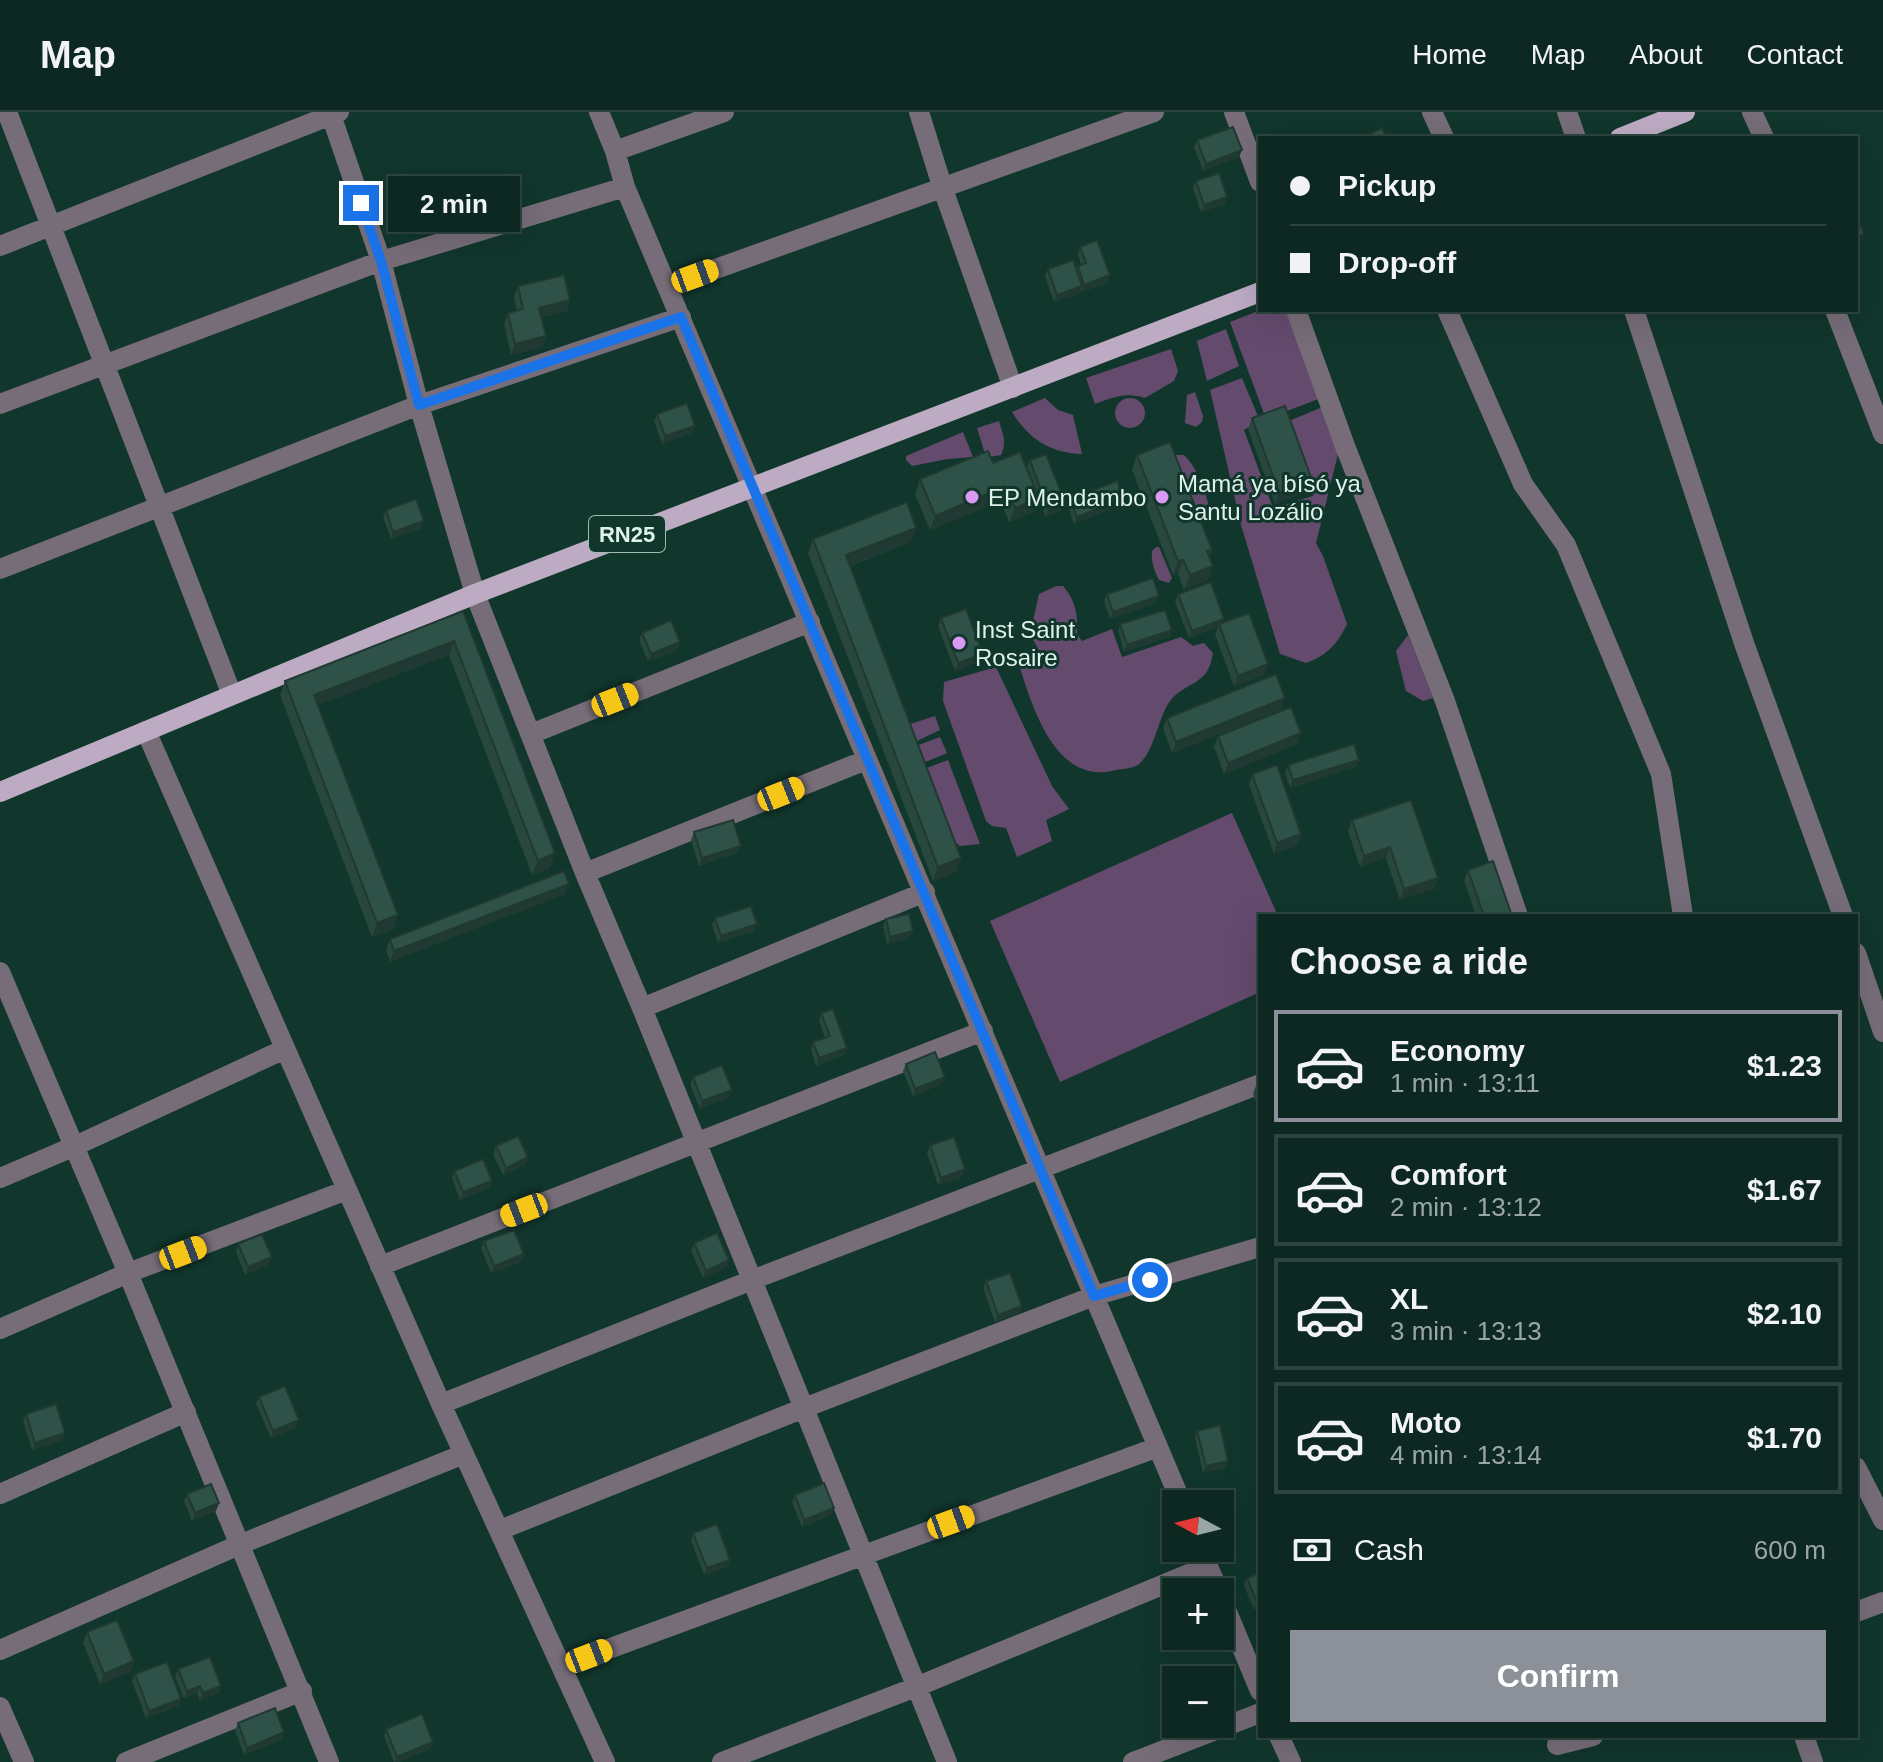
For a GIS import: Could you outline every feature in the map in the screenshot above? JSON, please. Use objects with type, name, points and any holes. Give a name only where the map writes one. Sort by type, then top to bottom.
[{"type":"main road","points":[[1625,136],[1685,112]]},
{"type":"main road","name":"RN25","points":[[0,792],[475,594],[1258,293]]},
{"type":"street","points":[[7,112],[232,695]]},
{"type":"street","points":[[599,112],[625,187],[1176,1490]]},
{"type":"street","points":[[615,151],[724,112]]},
{"type":"street","points":[[919,112],[1013,388]]},
{"type":"street","points":[[668,286],[1154,112]]},
{"type":"street","points":[[1234,112],[1258,177]]},
{"type":"street","points":[[1432,112],[1443,136]]},
{"type":"street","points":[[1567,112],[1575,136]]},
{"type":"street","points":[[1752,112],[1763,136]]},
{"type":"street","points":[[0,246],[333,113],[381,261],[419,405],[475,594],[585,873],[947,1762]]},
{"type":"street","points":[[0,404],[381,261],[625,187]]},
{"type":"street","points":[[1297,312],[1345,446],[1445,701],[1517,914]]},
{"type":"street","points":[[1448,312],[1523,484],[1566,545],[1661,774],[1683,914]]},
{"type":"street","points":[[1635,312],[1745,646],[1842,914]]},
{"type":"street","points":[[1836,312],[1883,434]]},
{"type":"street","points":[[0,569],[419,405],[681,317]]},
{"type":"street","points":[[531,734],[810,622]]},
{"type":"street","points":[[146,731],[441,1404],[605,1762]]},
{"type":"street","points":[[585,873],[866,760]]},
{"type":"street","points":[[642,1008],[925,892]]},
{"type":"street","points":[[1858,959],[1883,1032]]},
{"type":"street","points":[[0,972],[241,1544],[329,1762]]},
{"type":"street","points":[[380,1266],[983,1031]]},
{"type":"street","points":[[0,1178],[285,1049]]},
{"type":"street","points":[[441,1404],[1258,1085]]},
{"type":"street","points":[[0,1329],[128,1273],[347,1190]]},
{"type":"street","points":[[500,1530],[1094,1296],[1258,1248]]},
{"type":"street","points":[[0,1494],[186,1412]]},
{"type":"street","points":[[562,1666],[1158,1447]]},
{"type":"street","points":[[0,1650],[241,1544],[464,1454]]},
{"type":"street","points":[[1858,1471],[1883,1520]]},
{"type":"street","points":[[722,1762],[916,1687],[1193,1562]]},
{"type":"street","points":[[1858,1611],[1883,1602]]},
{"type":"street","points":[[1234,1629],[1258,1686]]},
{"type":"street","points":[[126,1762],[302,1691]]},
{"type":"street","points":[[0,1707],[24,1762]]},
{"type":"street","points":[[1133,1762],[1258,1714]]},
{"type":"street","points":[[1280,1738],[1291,1762]]},
{"type":"street","points":[[1557,1748],[1587,1738]]},
{"type":"street","points":[[1805,1738],[1813,1762]]},
{"type":"shaded area","points":[[1258,311],[1289,312],[1321,398],[1266,419],[1230,322]]},
{"type":"shaded area","points":[[1226,329],[1239,366],[1207,381],[1197,341]]},
{"type":"shaded area","points":[[1171,349],[1178,371],[1174,381],[1145,398],[1126,395],[1095,404],[1086,378]]},
{"type":"shaded area","points":[[1242,378],[1260,421],[1244,430],[1273,508],[1313,496],[1289,421],[1325,406],[1340,446],[1316,543],[1347,624],[1331,648],[1306,663],[1280,654],[1241,525],[1210,390]]},
{"type":"shaded area","points":[[1195,392],[1203,416],[1196,427],[1185,423],[1187,395]]},
{"type":"shaded area","points":[[1045,398],[1058,410],[1073,415],[1082,454],[1060,451],[1041,443],[1012,412]]},
{"type":"shaded area","points":[[1130,398],[1136,399],[1144,407],[1144,419],[1136,427],[1130,428],[1124,427],[1116,419],[1115,413],[1116,407],[1124,399]]},
{"type":"shaded area","points":[[999,421],[1004,438],[1003,450],[1001,455],[989,457],[985,454],[977,428]]},
{"type":"shaded area","points":[[963,432],[973,457],[912,466],[906,460],[906,456]]},
{"type":"shaded area","points":[[1176,455],[1184,455],[1199,476],[1211,517],[1191,518],[1169,462]]},
{"type":"shaded area","points":[[1159,547],[1172,578],[1169,583],[1159,580],[1154,569],[1152,551]]},
{"type":"shaded area","points":[[1063,586],[1071,597],[1077,634],[1082,641],[1112,629],[1122,657],[1181,637],[1193,646],[1204,643],[1213,653],[1202,678],[1170,701],[1152,745],[1136,766],[1093,772],[1076,766],[1062,754],[1040,722],[1020,668],[1043,658],[1030,634],[1039,594]]},
{"type":"shaded area","points":[[1408,635],[1433,698],[1423,701],[1406,691],[1396,651]]},
{"type":"shaded area","points":[[996,667],[1052,786],[1069,809],[1046,820],[1052,841],[1017,857],[1006,828],[992,826],[986,821],[943,701],[944,682]]},
{"type":"shaded area","points":[[935,716],[940,730],[917,741],[910,738],[910,724]]},
{"type":"shaded area","points":[[940,737],[947,753],[923,763],[916,746]]},
{"type":"shaded area","points":[[948,760],[980,844],[960,846],[947,836],[924,769]]},
{"type":"shaded area","points":[[1232,813],[1277,914],[1258,914],[1258,993],[1060,1082],[990,921]]},
{"type":"building","points":[[1233,127],[1242,150],[1206,164],[1197,140]]},
{"type":"building","points":[[1382,128],[1386,136],[1365,136]]},
{"type":"building","points":[[1219,173],[1227,197],[1204,205],[1196,181]]},
{"type":"building","points":[[1858,217],[1864,234],[1858,236]]},
{"type":"building","points":[[1097,240],[1110,275],[1084,285],[1078,266],[1086,263],[1080,247]]},
{"type":"building","points":[[1073,260],[1082,286],[1057,295],[1048,269]]},
{"type":"building","points":[[564,275],[570,300],[539,308],[546,336],[515,344],[508,313],[523,309],[518,286]]},
{"type":"building","points":[[687,403],[695,426],[665,436],[657,414]]},
{"type":"building","points":[[1285,406],[1312,480],[1279,493],[1252,418]]},
{"type":"building","name":"Mamá ya bísó ya Santu Lozálio","points":[[1170,442],[1212,550],[1207,551],[1213,566],[1190,575],[1183,560],[1178,561],[1137,455]]},
{"type":"building","name":"EP Mendambo","points":[[988,451],[993,463],[1020,452],[1039,498],[1015,508],[1005,486],[935,516],[920,479]]},
{"type":"building","points":[[1046,454],[1065,503],[1048,510],[1030,460]]},
{"type":"building","points":[[1117,481],[1124,498],[1077,517],[1070,499]]},
{"type":"building","points":[[416,499],[424,521],[393,532],[386,510]]},
{"type":"building","points":[[907,502],[916,528],[846,555],[961,858],[938,867],[813,539]]},
{"type":"building","points":[[1153,578],[1159,596],[1113,612],[1107,594]]},
{"type":"building","points":[[1211,582],[1224,619],[1192,631],[1178,594]]},
{"type":"building","name":"Inst Saint Rosaire","points":[[966,609],[983,654],[958,663],[941,618]]},
{"type":"building","points":[[1165,610],[1172,630],[1127,645],[1120,624]]},
{"type":"building","points":[[463,611],[555,853],[538,861],[454,641],[314,695],[398,915],[377,923],[285,681]]},
{"type":"building","points":[[1249,613],[1268,664],[1238,676],[1219,624]]},
{"type":"building","points":[[671,620],[680,642],[651,654],[642,633]]},
{"type":"building","points":[[1276,674],[1285,698],[1176,742],[1167,718]]},
{"type":"building","points":[[1291,707],[1301,733],[1228,763],[1218,736]]},
{"type":"building","points":[[1354,744],[1359,760],[1293,780],[1288,765]]},
{"type":"building","points":[[1277,765],[1301,834],[1277,843],[1252,774]]},
{"type":"building","points":[[1411,800],[1438,878],[1404,889],[1390,847],[1364,856],[1352,820]]},
{"type":"building","points":[[733,820],[741,846],[702,858],[694,832]]},
{"type":"building","points":[[1493,861],[1511,914],[1483,914],[1468,870]]},
{"type":"building","points":[[564,871],[569,884],[394,951],[390,939]]},
{"type":"building","points":[[751,906],[757,924],[721,936],[715,918]]},
{"type":"building","points":[[909,914],[913,931],[890,937],[886,919]]},
{"type":"building","points":[[833,1009],[847,1048],[819,1058],[813,1042],[830,1036],[821,1013]]},
{"type":"building","points":[[935,1052],[945,1077],[915,1089],[906,1064]]},
{"type":"building","points":[[722,1065],[732,1090],[702,1101],[693,1077]]},
{"type":"building","points":[[518,1136],[528,1157],[506,1168],[496,1146]]},
{"type":"building","points":[[954,1137],[965,1169],[941,1178],[930,1145]]},
{"type":"building","points":[[483,1159],[492,1181],[463,1192],[454,1171]]},
{"type":"building","points":[[514,1230],[524,1254],[494,1266],[484,1241]]},
{"type":"building","points":[[717,1233],[729,1260],[706,1271],[694,1243]]},
{"type":"building","points":[[262,1234],[272,1257],[248,1267],[238,1244]]},
{"type":"building","points":[[1010,1273],[1022,1306],[998,1315],[986,1281]]},
{"type":"building","points":[[285,1386],[299,1420],[273,1431],[259,1397]]},
{"type":"building","points":[[56,1404],[65,1433],[35,1443],[26,1414]]},
{"type":"building","points":[[1220,1425],[1228,1461],[1206,1466],[1197,1431]]},
{"type":"building","points":[[824,1483],[834,1508],[804,1520],[795,1495]]},
{"type":"building","points":[[211,1484],[219,1503],[195,1513],[187,1494]]},
{"type":"building","points":[[717,1524],[730,1560],[707,1568],[693,1533]]},
{"type":"building","points":[[1258,1573],[1258,1602],[1257,1602],[1247,1578]]},
{"type":"building","points":[[117,1620],[134,1661],[104,1674],[87,1632]]},
{"type":"building","points":[[210,1657],[221,1686],[203,1693],[200,1686],[187,1691],[178,1669]]},
{"type":"building","points":[[167,1662],[181,1699],[149,1711],[135,1674]]},
{"type":"building","points":[[275,1708],[284,1732],[247,1748],[238,1723]]},
{"type":"building","points":[[422,1714],[433,1742],[397,1757],[386,1729]]},
{"type":"place","name":"EP Mendambo","points":[[972,497]]},
{"type":"place","name":"Mamá ya bísó ya Santu Lozálio","points":[[1162,497]]},
{"type":"place","name":"Inst Saint Rosaire","points":[[959,643]]},
{"type":"route","points":[[361,203],[381,261],[419,405],[681,317],[1094,1296],[1150,1280]]}]
